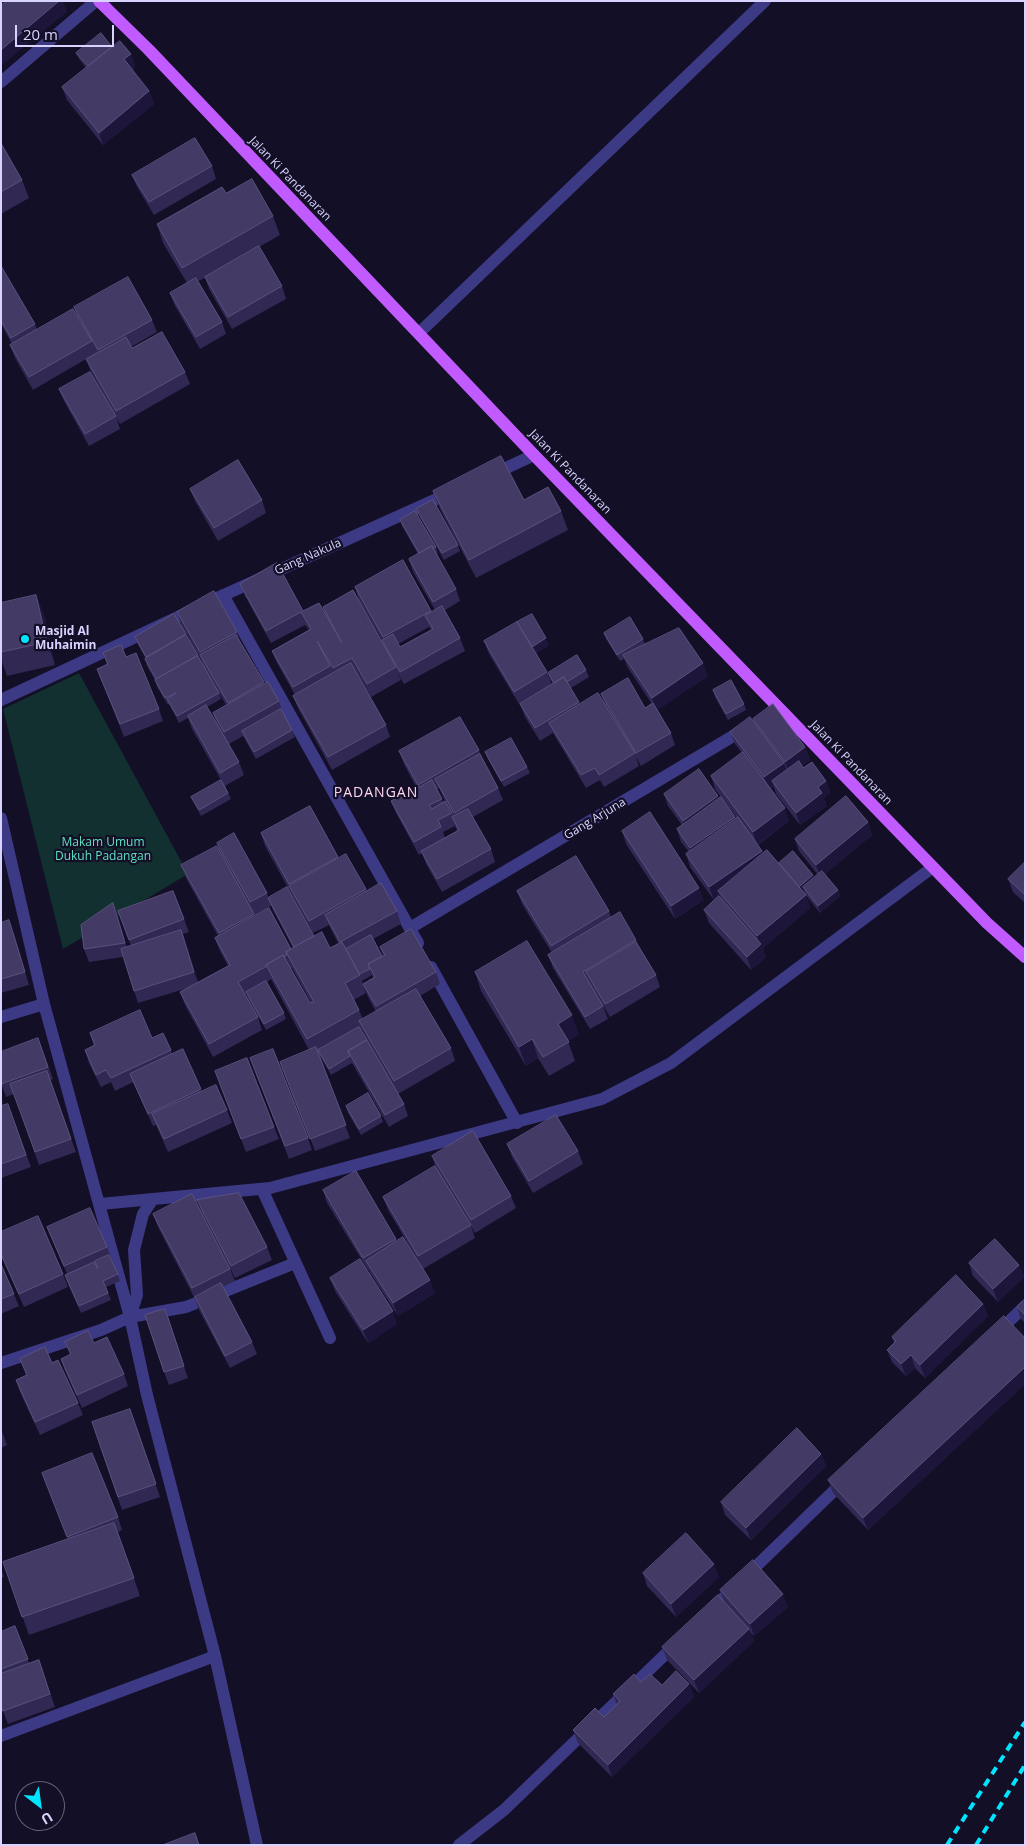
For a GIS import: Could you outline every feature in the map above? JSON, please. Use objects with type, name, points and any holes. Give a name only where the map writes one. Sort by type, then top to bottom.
[{"type":"main road","name":"Jalan Ki Pandanaran","points":[[98,1],[156,57],[776,712],[987,923],[1024,955]]},
{"type":"street","points":[[1,82],[98,1]]},
{"type":"street","points":[[419,333],[765,1]]},
{"type":"street","points":[[481,479],[534,455]]},
{"type":"street","name":"Gang Nakula","points":[[1,700],[223,595],[463,487]]},
{"type":"street","points":[[223,595],[517,1123]]},
{"type":"street","name":"Gang Arjuna","points":[[410,928],[755,724]]},
{"type":"street","points":[[1,818],[44,1004],[130,1316],[147,1395],[215,1656],[257,1845]]},
{"type":"street","points":[[100,1204],[262,1189],[602,1099],[671,1063],[933,867]]},
{"type":"street","points":[[1,1016],[44,1004]]},
{"type":"street","points":[[262,1189],[330,1338]]},
{"type":"street","points":[[130,1316],[137,1296],[134,1250],[143,1214],[153,1199]]},
{"type":"street","points":[[1,1363],[101,1330],[130,1316],[186,1307],[296,1263]]},
{"type":"street","points":[[989,1341],[1025,1306]]},
{"type":"street","points":[[704,1617],[854,1472]]},
{"type":"street","points":[[459,1845],[504,1810],[682,1638]]},
{"type":"street","points":[[1,1736],[215,1656]]},
{"type":"green space","name":"Makam Umum Dukuh Padangan","points":[[79,673],[188,874],[63,949],[3,709]]},
{"type":"building","points":[[7,1],[59,1],[1,50],[1,6]]},
{"type":"building","points":[[101,33],[112,47],[88,66],[76,53]]},
{"type":"building","points":[[120,41],[131,54],[124,59],[149,91],[99,133],[62,87]]},
{"type":"building","points":[[195,138],[212,166],[149,202],[132,175]]},
{"type":"building","points":[[1,146],[22,180],[1,192]]},
{"type":"building","points":[[252,179],[273,216],[182,268],[157,224],[222,187],[226,193]]},
{"type":"building","points":[[259,246],[282,286],[228,317],[205,277]]},
{"type":"building","points":[[1,266],[35,324],[11,338],[1,320]]},
{"type":"building","points":[[128,277],[152,320],[98,350],[74,307]]},
{"type":"building","points":[[196,278],[222,322],[196,337],[170,293]]},
{"type":"building","points":[[73,309],[92,341],[29,377],[10,345]]},
{"type":"building","points":[[162,332],[185,372],[116,411],[86,359],[126,337],[132,348]]},
{"type":"building","points":[[90,372],[116,416],[85,434],[59,389]]},
{"type":"building","points":[[501,456],[524,500],[548,487],[561,511],[469,560],[433,491]]},
{"type":"building","points":[[238,460],[262,500],[214,528],[190,489]]},
{"type":"building","points":[[433,500],[458,545],[442,553],[416,509]]},
{"type":"building","points":[[415,511],[436,547],[433,549],[432,546],[419,553],[400,520]]},
{"type":"building","points":[[432,546],[456,589],[433,602],[409,559]]},
{"type":"building","points":[[403,560],[431,611],[383,637],[355,587]]},
{"type":"building","points":[[277,563],[303,611],[319,603],[342,643],[323,607],[353,590],[396,667],[367,684],[352,658],[333,668],[317,641],[330,666],[293,687],[272,651],[311,629],[301,612],[266,631],[240,584]]},
{"type":"building","points":[[214,591],[237,632],[200,652],[177,612]]},
{"type":"building","points":[[36,595],[47,642],[1,652],[1,603]]},
{"type":"building","points":[[442,606],[460,638],[400,672],[382,640],[393,634],[400,647],[433,629],[425,616]]},
{"type":"building","points":[[174,614],[186,634],[146,657],[135,637]]},
{"type":"building","points":[[532,614],[546,638],[532,647],[517,622]]},
{"type":"building","points":[[630,617],[643,639],[617,655],[604,633]]},
{"type":"building","points":[[517,622],[547,672],[514,692],[484,641]]},
{"type":"building","points":[[679,628],[703,663],[652,698],[623,655]]},
{"type":"building","points":[[186,635],[198,655],[156,679],[145,659]]},
{"type":"building","points":[[236,635],[264,682],[228,703],[200,655]]},
{"type":"building","points":[[121,645],[126,657],[136,653],[159,709],[120,724],[97,669],[108,664],[103,653]]},
{"type":"building","points":[[577,655],[586,670],[567,682],[564,677],[554,683],[548,673]]},
{"type":"building","points":[[198,656],[219,693],[177,716],[167,699],[176,693],[165,698],[155,680]]},
{"type":"building","points":[[351,663],[386,725],[328,757],[293,696]]},
{"type":"building","points":[[564,677],[579,702],[535,728],[520,704]]},
{"type":"building","points":[[628,678],[645,708],[653,703],[671,733],[636,753],[601,694]]},
{"type":"building","points":[[731,680],[744,704],[726,714],[713,690]]},
{"type":"building","points":[[268,682],[279,701],[224,732],[213,713]]},
{"type":"building","points":[[598,693],[635,753],[599,775],[595,768],[581,775],[549,723]]},
{"type":"building","points":[[773,704],[805,747],[785,762],[753,719]]},
{"type":"building","points":[[206,705],[239,762],[220,773],[188,716]]},
{"type":"building","points":[[281,709],[292,730],[254,752],[242,731]]},
{"type":"building","points":[[460,717],[479,750],[418,785],[399,751]]},
{"type":"building","points":[[750,717],[784,763],[764,777],[730,732]]},
{"type":"building","points":[[511,738],[527,767],[501,781],[485,752]]},
{"type":"building","points":[[743,752],[785,808],[753,832],[711,776]]},
{"type":"building","points":[[480,754],[498,788],[454,813],[435,779]]},
{"type":"building","points":[[799,761],[803,768],[812,762],[826,781],[818,787],[822,793],[796,813],[772,781]]},
{"type":"building","points":[[699,769],[718,796],[683,821],[664,794]]},
{"type":"building","points":[[221,780],[228,793],[199,810],[191,797]]},
{"type":"building","points":[[432,780],[442,799],[429,805],[432,809],[445,801],[452,813],[438,820],[441,827],[414,842],[391,801]]},
{"type":"building","points":[[846,796],[868,822],[816,865],[795,839]]},
{"type":"building","points":[[721,797],[735,817],[690,848],[677,829]]},
{"type":"building","points":[[310,806],[338,857],[289,884],[261,833]]},
{"type":"building","points":[[468,809],[491,849],[437,879],[421,851],[459,830],[452,817]]},
{"type":"building","points":[[650,812],[699,888],[671,906],[622,831]]},
{"type":"building","points":[[738,817],[762,851],[709,887],[686,854]]},
{"type":"building","points":[[234,833],[267,893],[250,902],[217,843]]},
{"type":"building","points":[[217,846],[254,914],[219,933],[181,865]]},
{"type":"building","points":[[767,850],[806,895],[757,936],[718,891]]},
{"type":"building","points":[[793,851],[813,875],[799,887],[779,863]]},
{"type":"building","points":[[346,854],[366,889],[309,921],[289,886]]},
{"type":"building","points":[[576,856],[609,911],[551,946],[517,891]]},
{"type":"building","points":[[1025,862],[1025,895],[1008,879]]},
{"type":"building","points":[[822,871],[838,890],[818,906],[803,887]]},
{"type":"building","points":[[381,883],[397,911],[340,942],[325,915]]},
{"type":"building","points":[[287,887],[314,936],[294,947],[268,898]]},
{"type":"building","points":[[173,891],[184,919],[129,940],[118,911]]},
{"type":"building","points":[[719,896],[761,944],[747,957],[704,910]]},
{"type":"building","points":[[113,903],[125,943],[84,949],[81,925]]},
{"type":"building","points":[[269,908],[291,949],[286,952],[287,955],[284,957],[283,955],[238,982],[258,1017],[209,1044],[180,992],[230,965],[215,938]]},
{"type":"building","points":[[620,912],[636,940],[583,972],[603,1006],[585,1017],[548,955]]},
{"type":"building","points":[[9,920],[25,972],[1,979],[1,923]]},
{"type":"building","points":[[411,929],[436,972],[376,1006],[363,984],[375,977],[368,964],[385,955],[380,947]]},
{"type":"building","points":[[181,930],[194,972],[134,991],[121,949]]},
{"type":"building","points":[[322,932],[330,948],[342,942],[360,975],[345,983],[359,1010],[307,1039],[266,965],[283,955],[310,1003],[314,1002],[286,952]]},
{"type":"building","points":[[371,935],[382,956],[368,964],[370,969],[359,974],[346,949]]},
{"type":"building","points":[[527,941],[572,1015],[558,1024],[569,1042],[543,1057],[532,1039],[519,1047],[475,972]]},
{"type":"building","points":[[636,942],[656,975],[605,1004],[586,972]]},
{"type":"building","points":[[266,981],[284,1013],[264,1024],[246,992]]},
{"type":"building","points":[[416,989],[451,1048],[394,1081],[359,1021]]},
{"type":"building","points":[[140,1010],[152,1038],[163,1033],[171,1050],[111,1078],[106,1070],[96,1075],[85,1050],[95,1045],[90,1033]]},
{"type":"building","points":[[359,1027],[367,1040],[348,1051],[350,1056],[329,1069],[318,1050]]},
{"type":"building","points":[[38,1038],[48,1067],[1,1084],[1,1052]]},
{"type":"building","points":[[367,1040],[404,1104],[385,1115],[348,1051]]},
{"type":"building","points":[[316,1047],[346,1125],[310,1139],[280,1062]]},
{"type":"building","points":[[183,1049],[201,1089],[148,1114],[130,1074]]},
{"type":"building","points":[[273,1049],[308,1138],[285,1146],[250,1058]]},
{"type":"building","points":[[247,1058],[274,1127],[241,1139],[215,1071]]},
{"type":"building","points":[[47,1071],[71,1139],[35,1152],[10,1084]]},
{"type":"building","points":[[216,1085],[227,1110],[164,1139],[152,1114]]},
{"type":"building","points":[[368,1093],[381,1116],[359,1129],[346,1106]]},
{"type":"building","points":[[8,1104],[26,1155],[1,1164],[1,1106]]},
{"type":"building","points":[[556,1115],[578,1151],[529,1181],[507,1144]]},
{"type":"building","points":[[473,1131],[511,1196],[471,1220],[432,1156]]},
{"type":"building","points":[[435,1166],[471,1225],[418,1256],[383,1197]]},
{"type":"building","points":[[356,1171],[396,1239],[363,1258],[323,1190]]},
{"type":"building","points":[[239,1193],[267,1247],[231,1266],[197,1200]]},
{"type":"building","points":[[192,1194],[230,1269],[192,1288],[153,1214]]},
{"type":"building","points":[[90,1208],[107,1247],[64,1266],[47,1227]]},
{"type":"building","points":[[38,1216],[63,1274],[19,1294],[1,1254],[1,1232]]},
{"type":"building","points":[[403,1237],[430,1280],[393,1303],[366,1261]]},
{"type":"building","points":[[995,1239],[1019,1265],[993,1289],[969,1263]]},
{"type":"building","points":[[109,1255],[118,1274],[103,1281],[108,1293],[79,1306],[65,1275],[94,1262],[98,1269],[95,1261]]},
{"type":"building","points":[[360,1259],[393,1311],[363,1330],[330,1278]]},
{"type":"building","points":[[1,1264],[14,1294],[1,1299]]},
{"type":"building","points":[[956,1275],[983,1304],[920,1365],[911,1355],[901,1364],[887,1350],[896,1341],[892,1337]]},
{"type":"building","points":[[221,1283],[252,1342],[225,1356],[195,1297]]},
{"type":"building","points":[[1025,1299],[1025,1315],[1017,1307]]},
{"type":"building","points":[[165,1309],[184,1366],[164,1372],[145,1315]]},
{"type":"building","points":[[1004,1316],[1025,1338],[1025,1367],[863,1518],[828,1480]]},
{"type":"building","points":[[88,1331],[94,1343],[107,1337],[124,1374],[77,1395],[61,1359],[71,1354],[65,1342]]},
{"type":"building","points":[[45,1347],[52,1363],[58,1360],[78,1403],[35,1422],[16,1380],[27,1375],[20,1359]]},
{"type":"building","points":[[130,1409],[156,1484],[118,1497],[92,1422]]},
{"type":"building","points":[[797,1428],[821,1454],[746,1528],[721,1502]]},
{"type":"building","points":[[92,1453],[118,1517],[67,1537],[42,1473]]},
{"type":"building","points":[[114,1523],[134,1578],[22,1617],[3,1562]]},
{"type":"building","points":[[686,1533],[714,1564],[671,1604],[643,1573]]},
{"type":"building","points":[[753,1560],[783,1594],[750,1624],[720,1590]]},
{"type":"building","points":[[718,1595],[749,1629],[694,1680],[662,1647]]},
{"type":"building","points":[[15,1626],[28,1659],[1,1669],[1,1632]]},
{"type":"building","points":[[39,1660],[50,1694],[3,1711],[1,1706],[1,1674]]},
{"type":"building","points":[[676,1671],[689,1684],[608,1765],[573,1730],[595,1708],[604,1717],[620,1701],[613,1694],[634,1674],[641,1682],[650,1674],[662,1685]]},
{"type":"building","points":[[195,1833],[199,1845],[163,1845]]},
{"type":"railway","points":[[947,1845],[1025,1722]]},
{"type":"railway","points":[[976,1845],[1025,1765]]},
{"type":"place","name":"Masjid Al Muhaimin","points":[[25,639]]},
{"type":"district","name":"PADANGAN","points":[[376,793]]}]
